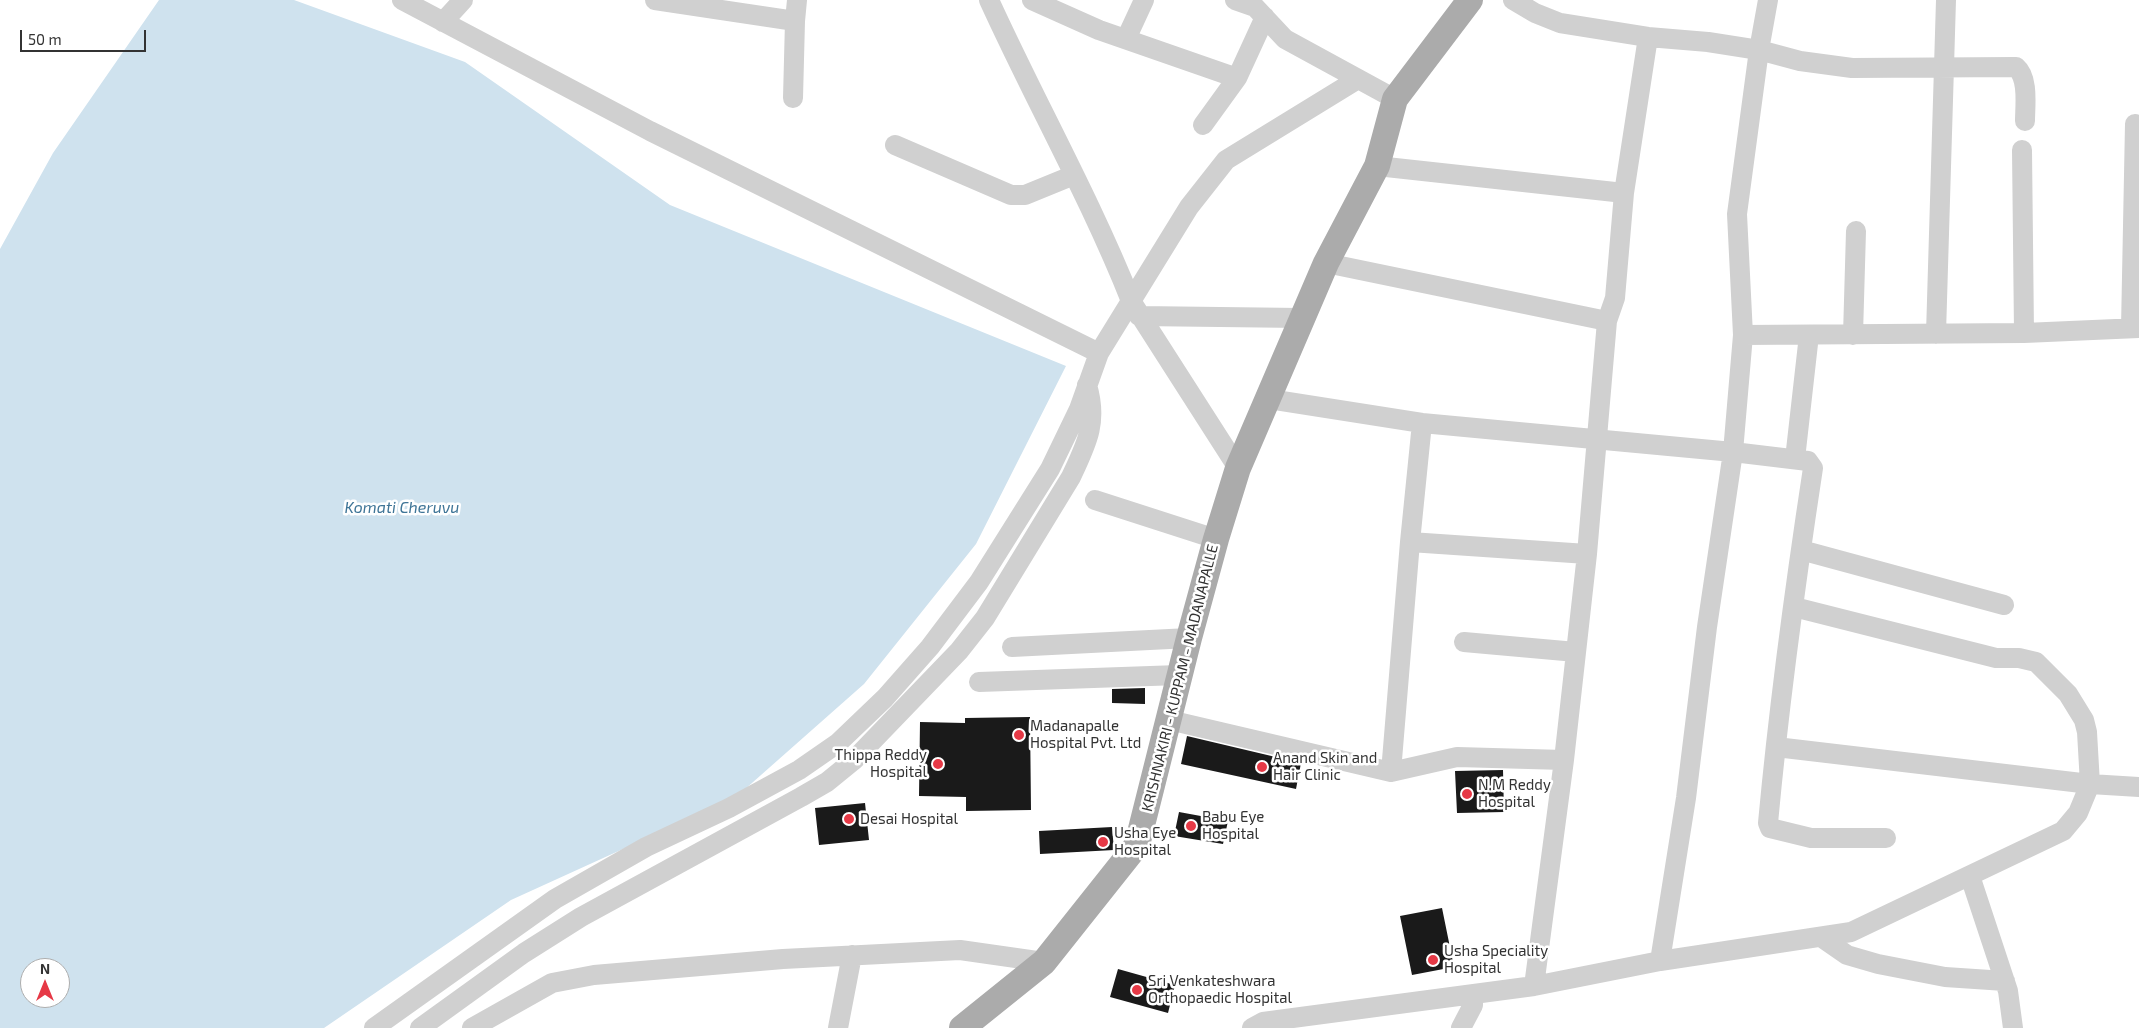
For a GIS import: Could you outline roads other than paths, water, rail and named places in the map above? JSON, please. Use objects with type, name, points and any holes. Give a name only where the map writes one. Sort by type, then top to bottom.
[{"type":"main road","points":[[1395,99],[1470,0]]},
{"type":"main road","name":"KRISHNAKIRI - KUPPAM - MADANAPALLE","points":[[962,1028],[1044,962],[1137,845],[1179,675],[1216,539],[1238,468],[1269,399],[1301,318],[1326,264],[1377,166],[1395,99]]},
{"type":"street","points":[[402,0],[650,131],[1099,353]]},
{"type":"street","points":[[443,22],[463,0]]},
{"type":"street","points":[[655,0],[795,21]]},
{"type":"street","points":[[793,98],[797,0]]},
{"type":"street","points":[[989,0],[1026,80],[1074,175],[1135,309],[1238,468]]},
{"type":"street","points":[[1032,0],[1099,30],[1237,78]]},
{"type":"street","points":[[1126,39],[1144,0]]},
{"type":"street","points":[[1235,0],[1255,7],[1285,40],[1395,99]]},
{"type":"street","points":[[1513,0],[1560,23],[1648,37],[1708,42],[1759,50],[1800,61],[1852,68],[2016,68],[2021,72],[2023,80],[2025,122]]},
{"type":"street","points":[[1660,961],[1686,798],[1707,627],[1733,452],[1743,336],[1737,214],[1759,50],[1768,0]]},
{"type":"street","points":[[1936,334],[1946,0]]},
{"type":"street","points":[[1204,125],[1237,78],[1264,17]]},
{"type":"street","points":[[1534,986],[1564,760],[1587,554],[1607,322],[1615,298],[1624,193],[1648,37]]},
{"type":"street","points":[[374,1028],[555,899],[646,847],[729,808],[799,770],[838,743],[885,698],[930,647],[978,582],[1050,469],[1078,409],[1099,353],[1135,309],[1189,207],[1226,160],[1358,79]]},
{"type":"street","points":[[1743,336],[2024,333],[2135,328],[2136,124]]},
{"type":"street","points":[[895,145],[1011,195],[1025,195],[1074,175]]},
{"type":"street","points":[[2022,150],[2024,333]]},
{"type":"street","points":[[1377,166],[1624,193]]},
{"type":"street","points":[[1853,335],[1856,231]]},
{"type":"street","points":[[1326,264],[1607,322]]},
{"type":"street","points":[[1135,309],[1301,318]]},
{"type":"street","points":[[1795,460],[1810,335]]},
{"type":"street","points":[[420,1028],[524,953],[581,916],[801,797],[827,782],[854,760],[959,651],[985,618],[1071,477],[1082,454],[1093,420],[1093,403],[1087,385]]},
{"type":"street","points":[[1269,399],[1422,422],[1808,461],[1813,468],[1776,746],[1768,823],[1770,828],[1811,838],[1886,838]]},
{"type":"street","points":[[1391,772],[1422,422]]},
{"type":"street","points":[[1095,500],[1216,539]]},
{"type":"street","points":[[1410,542],[1587,554]]},
{"type":"street","points":[[1801,550],[2004,605]]},
{"type":"street","points":[[1252,1028],[1263,1022],[1534,986],[1660,961],[1851,932],[2063,830],[2078,813],[2090,784],[2087,732],[2084,720],[2068,694],[2036,662],[2019,658],[1996,658],[1794,606]]},
{"type":"street","points":[[1012,647],[1189,638]]},
{"type":"street","points":[[1464,642],[1576,652]]},
{"type":"street","points":[[979,682],[1179,675]]},
{"type":"street","points":[[1169,720],[1391,772],[1457,758],[1564,760]]},
{"type":"street","points":[[1776,746],[2090,784],[2139,787]]},
{"type":"street","points":[[1970,876],[2005,981],[2013,1028]]},
{"type":"street","points":[[1821,937],[1847,955],[1878,964],[1945,977],[2005,981]]},
{"type":"street","points":[[472,1028],[552,983],[594,975],[960,950],[1044,962]]},
{"type":"street","points":[[838,1028],[852,956]]},
{"type":"street","points":[[1461,1028],[1473,1005],[1473,994]]},
{"type":"water","name":"Komati Cheruvu","points":[[159,0],[294,0],[465,62],[670,205],[1066,366],[976,544],[864,684],[735,798],[511,900],[324,1028],[0,1028],[0,249],[53,153]]},
{"type":"place","name":"Madanapalle Hospital Pvt. Ltd","points":[[1019,735]]},
{"type":"place","name":"Thippa Reddy Hospital","points":[[938,764]]},
{"type":"place","name":"Anand Skin and Hair Clinic","points":[[1262,767]]},
{"type":"place","name":"N.M Reddy Hospital","points":[[1467,794]]},
{"type":"place","name":"Desai Hospital","points":[[849,819]]},
{"type":"place","name":"Babu Eye Hospital","points":[[1191,826]]},
{"type":"place","name":"Usha Eye Hospital","points":[[1103,842]]},
{"type":"place","name":"Usha Speciality Hospital","points":[[1433,960]]},
{"type":"place","name":"Sri Venkateshwara Orthopaedic Hospital","points":[[1137,990]]}]
